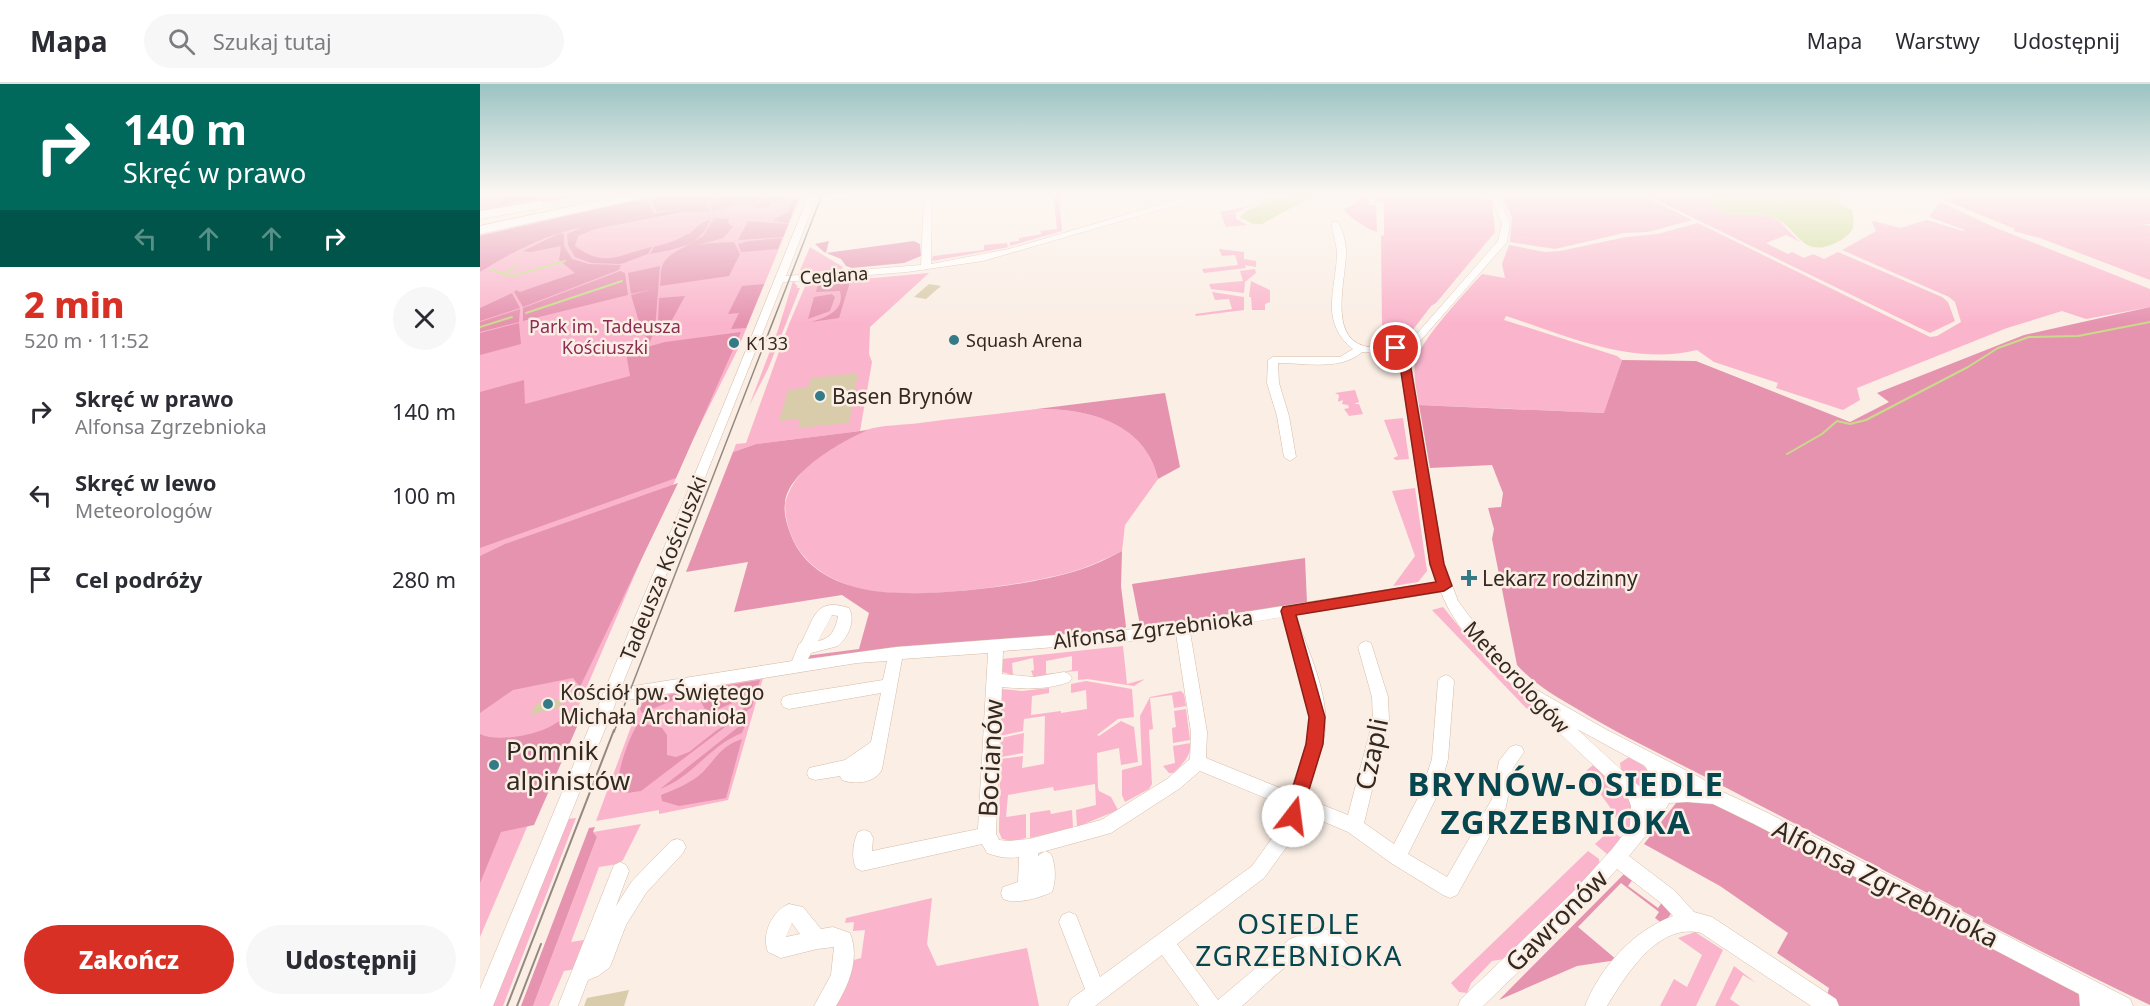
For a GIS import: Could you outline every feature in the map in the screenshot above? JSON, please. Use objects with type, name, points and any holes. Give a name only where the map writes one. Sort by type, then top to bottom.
[{"type":"street","name":"Tadeusza Kościuszki","points":[[483,1006],[795,238]]},
{"type":"street","points":[[926,267],[927,238]]},
{"type":"street","name":"Ceglana","points":[[779,279],[926,267],[1003,253],[1050,238]]},
{"type":"street","points":[[1342,238],[1337,319],[1346,338],[1359,349],[1402,352],[1503,238]]},
{"type":"street","points":[[1290,457],[1283,416],[1273,383],[1273,360],[1341,360],[1351,356],[1359,349]]},
{"type":"street","name":"Meteorologów","points":[[1402,352],[1437,564],[1452,603],[1475,636],[1563,727],[1635,793]]},
{"type":"street","name":"Alfonsa Zgrzebnioka","points":[[610,696],[797,666],[896,653],[1100,639],[1444,586]]},
{"type":"street","points":[[1069,922],[1091,1000],[1258,872],[1272,856],[1297,801],[1314,744],[1317,717],[1288,611]]},
{"type":"street","points":[[1182,628],[1199,732],[1198,762],[1354,826],[1397,857],[1450,889],[1500,801],[1505,766],[1516,752]]},
{"type":"street","name":"Bocianów","points":[[996,646],[987,836],[993,847],[1001,850],[1029,847],[1105,827],[1173,784],[1198,762]]},
{"type":"street","name":"Czapli","points":[[1354,826],[1381,720],[1380,697],[1366,646]]},
{"type":"street","points":[[797,666],[804,648]]},
{"type":"street","points":[[815,773],[849,767],[846,772],[851,776],[874,769],[896,653]]},
{"type":"street","name":"Bocianów","points":[[994,680],[1034,683],[1064,678]]},
{"type":"street","points":[[1397,857],[1430,792],[1440,759],[1446,681]]},
{"type":"street","points":[[789,702],[889,685]]},
{"type":"street","name":"Alfonsa Zgrzebnioka","points":[[1532,694],[1718,798],[1769,822],[2089,997],[2123,1006]]},
{"type":"street","points":[[1612,771],[1617,757],[1632,751]]},
{"type":"street","points":[[1650,759],[1661,776],[1663,797]]},
{"type":"street","points":[[1639,829],[1640,806],[1635,793],[1663,797],[1688,794],[1718,798]]},
{"type":"street","name":"Gawronów","points":[[1468,1006],[1617,858],[1653,815],[1663,797]]},
{"type":"street","name":"Bocianów","points":[[864,838],[862,862],[987,836]]},
{"type":"street","points":[[582,971],[591,969],[603,960],[618,920],[644,881],[678,847]]},
{"type":"street","points":[[1029,847],[1018,891],[1045,886],[1045,860]]},
{"type":"street","points":[[1617,858],[1668,897],[1689,920],[1705,924],[1829,1006]]},
{"type":"street","points":[[568,1006],[618,875],[634,876],[644,881]]},
{"type":"street","points":[[1595,1006],[1630,952],[1658,933],[1689,920]]},
{"type":"street","points":[[817,939],[833,937],[843,940],[846,954],[843,972],[824,1006]]},
{"type":"street","points":[[1226,1006],[1297,946],[1310,940],[1328,938],[1348,958]]},
{"type":"street","points":[[1165,943],[1211,1006]]},
{"type":"green space","name":"Park im. Tadeusza Kościuszki","points":[[480,238],[783,238],[737,351],[691,443],[480,937]]},
{"type":"green space","points":[[1019,238],[1038,238],[1010,246],[1010,242],[1019,241]]},
{"type":"green space","points":[[1381,238],[1490,238],[1409,335],[1382,325]]},
{"type":"green space","points":[[1510,238],[1602,238],[1555,249],[1510,242]]},
{"type":"green space","points":[[1621,238],[1729,238],[1930,337],[1937,336],[1961,322],[1955,302],[1949,297],[1842,250],[1863,238],[2022,238],[2150,289],[2150,307],[2086,319],[2062,311],[2007,328],[1857,388],[1860,400],[1843,410],[1776,388],[1778,383],[1714,362],[1697,350],[1673,354],[1624,352],[1576,340],[1506,316],[1504,320],[1617,356],[1622,360],[1605,413],[1419,405],[1414,373],[1415,363],[1425,342],[1482,274],[1505,278],[1502,264],[1509,245],[1545,252]]},
{"type":"green space","points":[[1735,238],[1778,238],[1766,243],[1788,254],[1792,252],[1804,258],[1813,254],[1824,259],[1838,252],[1942,297],[1948,302],[1955,321],[1930,333]]},
{"type":"green space","points":[[2040,238],[2150,238],[2150,280]]},
{"type":"green space","points":[[1007,243],[1008,247],[1004,248],[932,261],[933,256],[984,250],[984,245]]},
{"type":"green space","points":[[810,247],[843,267],[842,269],[814,272],[800,270]]},
{"type":"green space","points":[[1219,249],[1244,252],[1244,259],[1256,261],[1256,267],[1245,265],[1246,268],[1204,273],[1202,269],[1238,265],[1235,255],[1222,256]]},
{"type":"green space","points":[[1255,269],[1256,273],[1245,282],[1244,293],[1211,289],[1209,284],[1243,281],[1240,271]]},
{"type":"green space","points":[[929,273],[870,327],[869,354],[872,362],[860,431],[756,444],[733,452],[736,444],[746,443],[806,284]]},
{"type":"green space","points":[[793,281],[798,287],[796,288],[800,288],[768,369],[749,406],[778,330]]},
{"type":"green space","points":[[1251,281],[1270,290],[1270,302],[1265,304],[1265,310],[1252,310],[1251,297],[1249,297]]},
{"type":"green space","points":[[1212,292],[1244,297],[1244,310],[1196,316],[1195,314],[1232,309],[1229,299],[1215,300]]},
{"type":"green space","points":[[1355,390],[1359,402],[1354,404],[1359,404],[1363,414],[1349,416],[1344,409],[1349,408],[1348,405],[1342,404],[1343,400],[1338,402],[1339,395],[1335,393]]},
{"type":"green space","points":[[1037,409],[1075,412],[1112,423],[1128,432],[1141,444],[1151,460],[1158,479],[1125,525],[1122,551],[1078,570],[1022,583],[961,591],[899,593],[873,591],[839,581],[810,563],[796,545],[785,511],[786,500],[791,488],[808,466],[842,441],[879,427]]},
{"type":"green space","points":[[1403,418],[1409,459],[1396,460],[1393,458],[1398,456],[1384,420]]},
{"type":"green space","points":[[1415,488],[1427,571],[1418,582],[1393,586],[1415,556],[1392,491]]},
{"type":"green space","points":[[1443,607],[1487,661],[1534,705],[1527,709],[1432,610]]},
{"type":"green space","points":[[1123,646],[1127,684],[1145,679],[1134,686],[1087,679],[1078,680],[1078,671],[1063,672],[1072,670],[1072,656],[1046,661],[1046,674],[1057,673],[1057,677],[1034,678],[1031,671],[1034,670],[1033,658],[1012,663],[1013,675],[1002,672],[1002,659]]},
{"type":"green space","points":[[763,678],[728,800],[659,814],[659,810],[596,821],[642,697]]},
{"type":"green space","points":[[1086,681],[1132,689],[1134,717],[1118,719],[1097,735],[1099,736],[1121,721],[1134,727],[1138,762],[1121,765],[1119,748],[1097,753],[1099,791],[1111,797],[1118,810],[1077,827],[1076,810],[1096,805],[1095,784],[1054,791],[1053,787],[1008,795],[1006,817],[1026,814],[1026,838],[1012,841],[1002,839],[999,832],[1000,759],[1023,756],[1022,768],[1044,764],[1045,716],[1024,719],[1023,731],[1000,736],[1001,689],[1022,691],[1049,688],[1049,693],[1032,696],[1031,715],[1061,711],[1061,713],[1087,709],[1086,690],[1071,693],[1071,684]]},
{"type":"green space","points":[[1181,691],[1184,694],[1186,706],[1174,708],[1172,695],[1150,698],[1153,729],[1149,730],[1152,784],[1149,789],[1125,802],[1122,795],[1122,770],[1142,765],[1140,716],[1150,697]]},
{"type":"green space","points":[[1186,709],[1190,740],[1173,743],[1172,728],[1176,727],[1174,711]]},
{"type":"green space","points":[[1024,733],[1023,753],[1001,757],[1001,738]]},
{"type":"green space","points":[[1191,743],[1189,752],[1180,767],[1173,773],[1169,773],[1163,766],[1175,763],[1173,746]]},
{"type":"green space","points":[[1629,757],[1637,759],[1655,778],[1656,787],[1653,790],[1643,790],[1621,770],[1620,763]]},
{"type":"green space","points":[[1597,762],[1628,792],[1634,819],[1627,833],[1620,828],[1614,813],[1587,775],[1587,770]]},
{"type":"green space","points":[[1050,810],[1051,814],[1072,810],[1073,828],[1030,838],[1030,813]]},
{"type":"green space","points":[[576,818],[503,1006],[493,1006],[568,819]]},
{"type":"green space","points":[[641,824],[623,860],[618,864],[599,867],[571,942],[591,939],[576,969],[564,971],[549,1006],[533,1006],[597,837],[593,832]]},
{"type":"green space","points":[[1610,830],[1623,839],[1609,855],[1595,844]]},
{"type":"green space","points":[[1588,851],[1599,859],[1600,866],[1505,959],[1492,961],[1471,983],[1467,993],[1459,992],[1451,983]]},
{"type":"green space","points":[[932,898],[927,944],[937,966],[1027,948],[1039,1006],[829,1006],[850,961],[861,958],[865,930],[853,931],[854,922],[845,923],[846,918]]},
{"type":"green space","points":[[1695,932],[1723,950],[1696,1006],[1660,1006],[1674,979],[1687,987],[1702,955],[1678,938]]},
{"type":"green space","points":[[1734,966],[1756,983],[1743,975],[1730,999],[1740,1006],[1715,1006]]},
{"type":"shaded area","points":[[480,238],[546,238],[480,272]]},
{"type":"shaded area","points":[[550,238],[564,238],[564,246],[572,259],[589,264],[621,265],[619,270],[523,307],[514,292],[516,290],[520,292],[575,273],[559,260],[561,246],[531,252],[523,251]]},
{"type":"shaded area","points":[[567,238],[577,238],[575,246],[595,257],[604,258],[613,258],[652,247],[648,254],[621,264],[591,263],[575,257],[568,245]]},
{"type":"shaded area","points":[[681,238],[697,238],[686,245],[650,254],[654,247]]},
{"type":"shaded area","points":[[699,238],[723,238],[677,251]]},
{"type":"shaded area","points":[[739,238],[768,238],[738,240]]},
{"type":"shaded area","points":[[782,238],[778,249],[741,252],[738,244]]},
{"type":"shaded area","points":[[1799,238],[1844,238],[1828,246],[1817,248]]},
{"type":"shaded area","points":[[829,241],[826,253],[824,252],[815,244]]},
{"type":"shaded area","points":[[914,241],[920,244],[921,256],[904,263],[852,268],[846,266],[841,259],[826,253]]},
{"type":"shaded area","points":[[734,242],[740,254],[729,276],[660,286],[662,267],[673,253],[693,246]]},
{"type":"shaded area","points":[[660,266],[655,329],[650,342],[642,332],[631,295],[652,289],[631,294],[628,273]]},
{"type":"shaded area","points":[[620,271],[625,273],[628,295],[523,321],[523,308]]},
{"type":"shaded area","points":[[850,282],[839,318],[811,322],[833,312],[840,304],[840,291],[816,292],[818,284]]},
{"type":"shaded area","points":[[764,284],[746,328],[731,329],[739,313],[728,314],[742,286]]},
{"type":"shaded area","points":[[512,293],[520,308],[480,321],[480,308]]},
{"type":"shaded area","points":[[832,294],[835,297],[830,311],[808,319],[814,297]]},
{"type":"shaded area","points":[[685,296],[672,320],[658,322],[659,298]]},
{"type":"shaded area","points":[[2150,307],[2150,1005],[1989,925],[1632,740],[1538,684],[1517,665],[1492,539],[1494,529],[1488,508],[1501,507],[1503,493],[1492,465],[1430,468],[1419,405],[1604,413],[1622,360],[1696,361],[1850,422],[1889,402],[1877,393],[2024,335]]},
{"type":"shaded area","points":[[520,309],[519,322],[480,332],[480,322]]},
{"type":"shaded area","points":[[519,323],[521,344],[480,355],[480,333]]},
{"type":"shaded area","points":[[741,332],[676,478],[480,548],[480,392],[524,380],[525,404],[630,376],[626,353],[665,342]]},
{"type":"shaded area","points":[[1165,393],[1180,467],[1158,479],[1151,460],[1141,444],[1128,432],[1094,416],[1056,409],[1037,409]]},
{"type":"shaded area","points":[[868,430],[831,449],[806,469],[788,491],[785,508],[790,533],[799,551],[819,571],[845,584],[877,591],[934,593],[965,591],[1054,577],[1088,567],[1122,551],[1121,586],[1126,627],[1117,632],[803,660],[805,656],[859,649],[869,613],[842,595],[734,612],[748,562],[686,572],[733,452],[756,444]]},
{"type":"shaded area","points":[[678,483],[580,687],[573,678],[513,690],[480,713],[480,556],[505,544]]},
{"type":"shaded area","points":[[1305,558],[1307,603],[1149,627],[1140,625],[1132,584]]},
{"type":"shaded area","points":[[760,680],[752,707],[737,718],[745,706],[739,700],[710,713],[706,711],[700,700],[679,698],[642,713],[640,709],[644,699]]},
{"type":"shaded area","points":[[583,713],[534,825],[501,832],[480,883],[480,734],[495,738],[521,736],[545,729],[567,717]]},
{"type":"shaded area","points":[[737,718],[641,791],[627,793],[619,791],[619,776],[624,756],[638,724],[662,728],[667,735],[667,755],[676,757],[689,752]]},
{"type":"shaded area","points":[[747,720],[742,733],[720,745],[672,784],[660,789]]},
{"type":"shaded area","points":[[742,739],[726,798],[679,806],[662,801],[661,795],[693,779],[703,772],[724,749]]},
{"type":"shaded area","points":[[1691,799],[1717,802],[2083,990],[2087,1006],[1837,1006],[1826,999],[1829,988],[1777,953],[1788,933],[1720,886],[1644,844],[1676,803]]},
{"type":"shaded area","points":[[595,827],[593,832],[597,837],[533,1006],[521,1006],[589,828]]},
{"type":"shaded area","points":[[1625,873],[1633,879],[1628,886],[1658,908],[1663,901],[1674,910],[1663,924],[1655,918],[1659,912],[1621,883],[1578,927],[1617,960],[1577,966],[1499,1000]]},
{"type":"building","points":[[929,284],[941,286],[926,299],[914,297]]},
{"type":"building","name":"Basen Brynów","points":[[858,373],[849,423],[798,428],[800,419],[779,421],[788,390],[808,387],[811,378]]},
{"type":"building","name":"Kościół pw. Świętego Michała Archanioła","points":[[564,698],[559,708],[530,715],[537,703]]},
{"type":"building","points":[[629,990],[624,1006],[584,1006],[587,998]]},
{"type":"waterway","points":[[504,274],[512,276],[565,261]]},
{"type":"waterway","points":[[504,274],[518,265]]},
{"type":"waterway","points":[[491,270],[504,274]]},
{"type":"waterway","points":[[526,313],[622,281]]},
{"type":"waterway","points":[[480,327],[512,317]]},
{"type":"waterway","points":[[1787,454],[1822,434],[1837,421],[1850,424],[1866,420],[1968,367],[1998,348],[2029,337],[2078,336],[2150,322]]},
{"type":"tram line","points":[[614,732],[805,238]]},
{"type":"tram line","points":[[507,1006],[614,730]]},
{"type":"tram line","points":[[517,1006],[541,944]]},
{"type":"place","name":"Squash Arena","points":[[954,340]]},
{"type":"place","name":"K133","points":[[734,343]]},
{"type":"place","name":"Basen Brynów","points":[[820,396]]},
{"type":"place","name":"Lekarz rodzinny","points":[[1469,578]]},
{"type":"place","name":"Kościół pw. Świętego Michała Archanioła","points":[[548,704]]},
{"type":"place","name":"Pomnik alpinistów","points":[[494,765]]},
{"type":"district","name":"BRYNÓW-OSIEDLE ZGRZEBNIOKA","points":[[1566,802]]},
{"type":"district","name":"OSIEDLE ZGRZEBNIOKA","points":[[1299,939]]},
{"type":"route","points":[[1293,816],[1314,744],[1317,717],[1288,611],[1444,586],[1437,564],[1404,357],[1395,354],[1396,348]]}]
